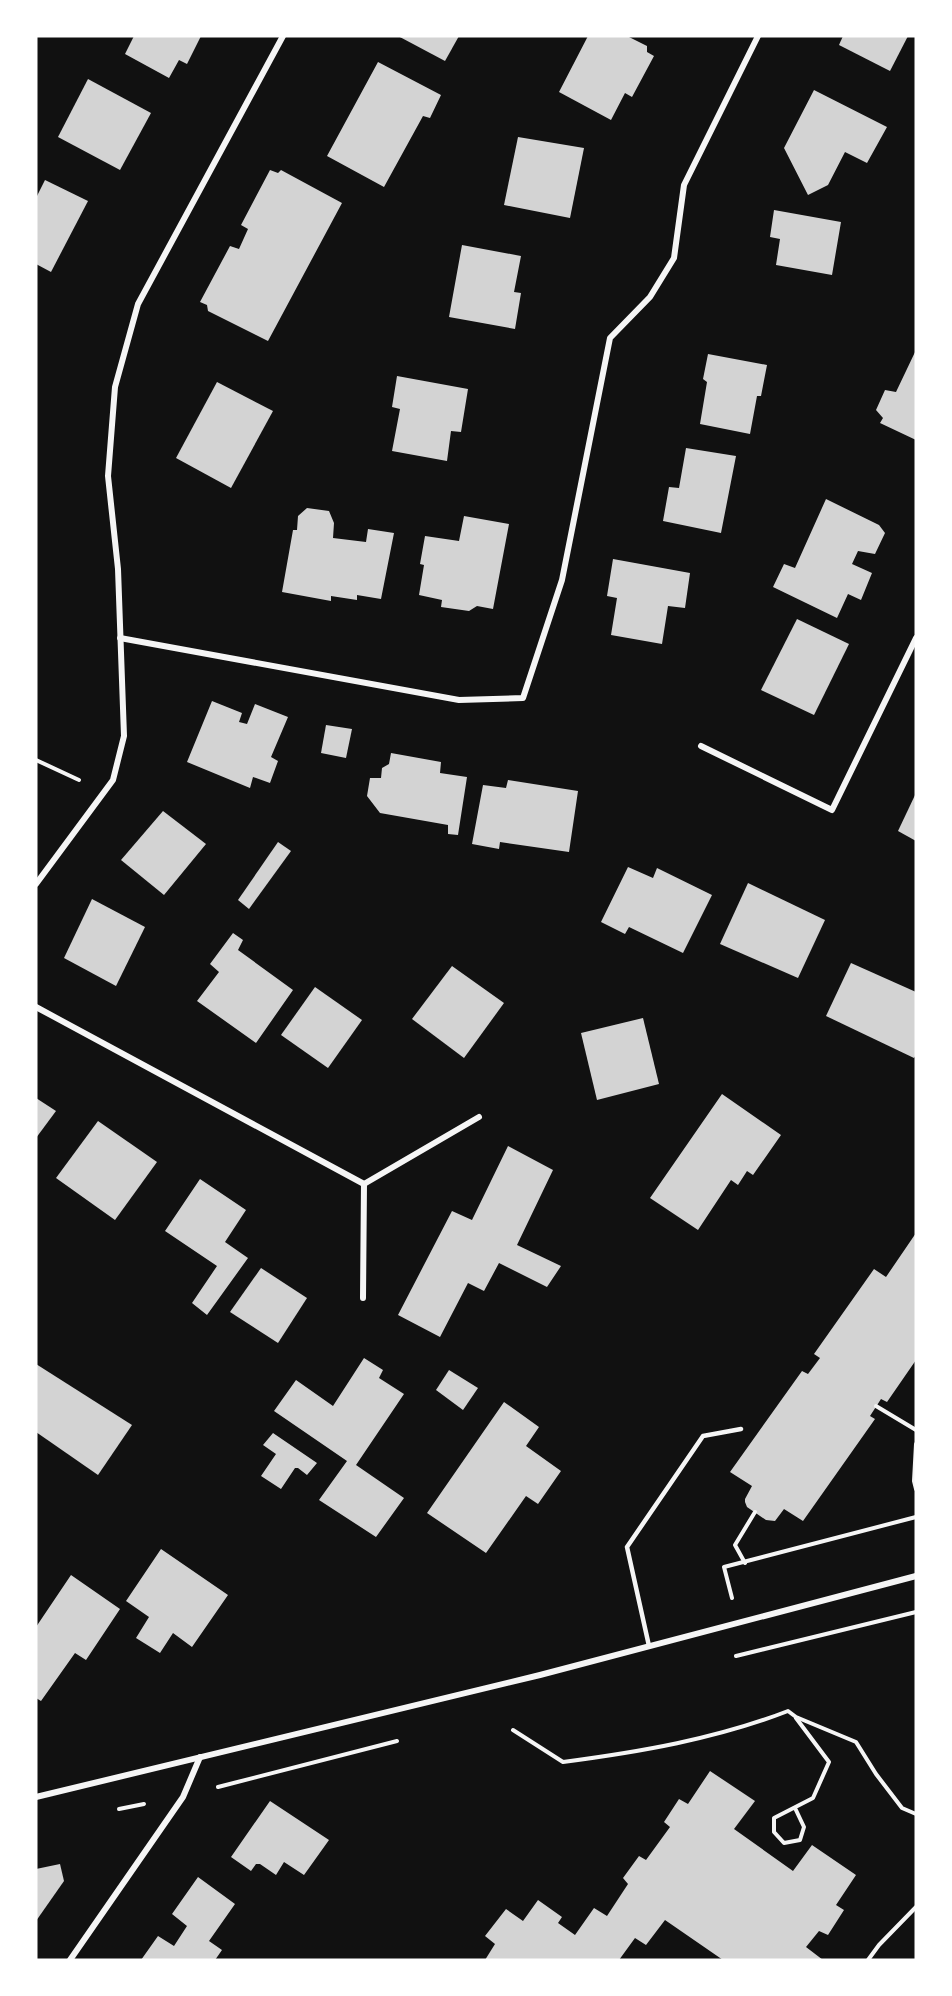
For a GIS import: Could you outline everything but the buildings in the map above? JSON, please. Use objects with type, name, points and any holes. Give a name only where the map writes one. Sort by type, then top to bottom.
[{"type":"street","points":[[36,884],[113,780],[124,736],[118,569],[108,476],[115,387],[138,304],[283,36]]},
{"type":"street","points":[[120,638],[459,700],[523,698],[562,580],[610,338],[650,297],[674,258],[684,185],[758,36]]},
{"type":"street","points":[[701,746],[832,810],[916,638]]},
{"type":"street","points":[[36,1006],[364,1184]]},
{"type":"street","points":[[364,1184],[479,1117]]},
{"type":"street","points":[[363,1298],[364,1184]]},
{"type":"street","points":[[36,1797],[540,1675],[916,1576]]},
{"type":"street","points":[[70,1960],[183,1797],[200,1757]]},
{"type":"lane","points":[[649,1646],[627,1547],[703,1436],[741,1429]]},
{"type":"path","points":[[36,760],[104,792]]},
{"type":"path","points":[[876,1406],[916,1430]]},
{"type":"path","points":[[916,1444],[914,1481],[916,1489]]},
{"type":"path","points":[[745,1563],[735,1545],[755,1512]]},
{"type":"path","points":[[738,1623],[724,1567],[916,1517]]},
{"type":"path","points":[[513,1730],[563,1762],[608,1756],[699,1738],[762,1721],[788,1711],[796,1717],[856,1742],[876,1774],[902,1808],[916,1814]]},
{"type":"path","points":[[795,1808],[804,1827],[800,1840],[784,1843],[774,1832],[774,1818],[813,1798],[829,1762],[796,1717]]},
{"type":"path","points":[[868,1960],[916,1907]]}]
